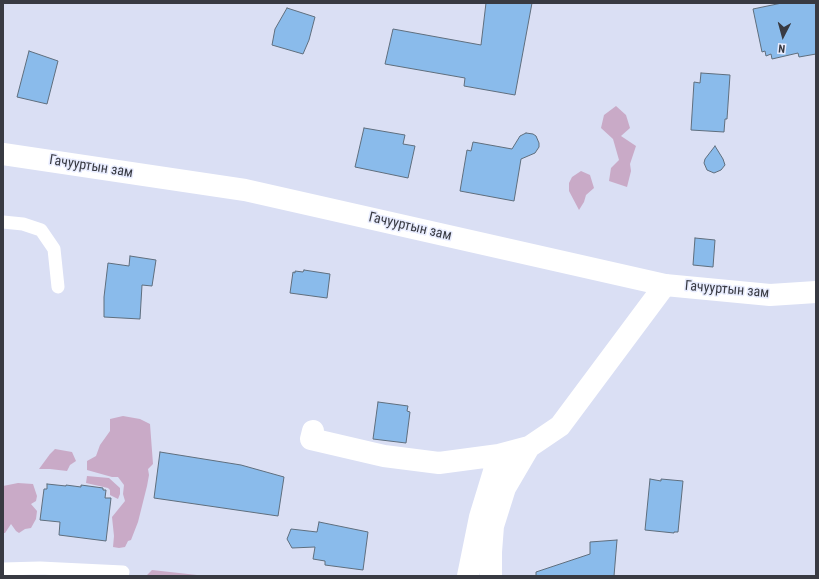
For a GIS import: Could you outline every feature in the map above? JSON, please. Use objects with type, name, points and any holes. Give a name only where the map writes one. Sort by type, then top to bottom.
[{"type":"main road","name":"Гачууртын зам","points":[[3,154],[244,190],[665,285],[770,295],[816,292]]},
{"type":"main road","points":[[313,431],[311,439],[384,456],[439,463],[499,455],[529,447],[560,426],[665,285]]},
{"type":"main road","points":[[491,576],[493,526],[505,488],[529,447]]},
{"type":"main road","points":[[468,576],[480,517],[499,455]]},
{"type":"lane","points":[[3,222],[23,224],[41,230],[54,249],[58,287]]},
{"type":"lane","points":[[3,569],[40,568],[123,572]]},
{"type":"shaded area","points":[[616,106],[626,115],[630,128],[621,136],[636,146],[630,164],[631,171],[627,187],[609,181],[611,168],[619,160],[613,139],[601,128],[604,115]]},
{"type":"shaded area","points":[[581,171],[590,175],[594,188],[586,195],[579,210],[569,191],[569,183],[572,177]]},
{"type":"shaded area","points":[[123,416],[140,419],[150,424],[153,464],[148,469],[149,475],[147,486],[138,522],[131,540],[128,541],[125,547],[119,548],[113,547],[114,536],[112,517],[125,501],[123,494],[124,485],[118,477],[112,477],[87,470],[87,461],[96,456],[100,445],[110,431],[110,419]]},
{"type":"shaded area","points":[[55,449],[72,452],[76,461],[70,465],[67,471],[39,469],[50,454]]},
{"type":"shaded area","points":[[87,476],[109,478],[120,488],[118,499],[110,495],[110,490],[108,488],[86,483]]},
{"type":"shaded area","points":[[18,483],[33,484],[37,496],[36,501],[31,504],[37,511],[36,519],[31,528],[25,529],[19,533],[11,524],[5,533],[3,533],[3,486]]},
{"type":"shaded area","points":[[152,570],[197,575],[199,576],[146,576]]},
{"type":"building","points":[[486,3],[532,3],[515,95],[464,86],[465,78],[385,64],[393,29],[481,45]]},
{"type":"building","points":[[782,3],[816,3],[816,54],[799,57],[798,53],[772,59],[771,54],[766,56],[765,51],[762,52],[753,9]]},
{"type":"building","points":[[287,8],[315,17],[309,40],[303,54],[272,45],[275,29]]},
{"type":"building","points":[[29,51],[58,61],[47,104],[17,97]]},
{"type":"building","points":[[701,73],[730,75],[727,119],[725,119],[724,132],[691,130],[694,82],[700,83]]},
{"type":"building","points":[[364,128],[405,135],[403,144],[415,146],[408,178],[355,167]]},
{"type":"building","points":[[526,133],[536,136],[539,147],[535,153],[521,159],[514,201],[460,191],[467,150],[471,151],[473,142],[512,149],[520,136]]},
{"type":"building","points":[[715,146],[725,165],[721,170],[714,173],[707,170],[704,163],[705,159]]},
{"type":"building","points":[[695,238],[715,240],[713,267],[693,265]]},
{"type":"building","points":[[130,256],[156,260],[152,286],[142,285],[140,319],[104,317],[104,297],[108,263],[129,266]]},
{"type":"building","points":[[304,270],[330,274],[327,298],[290,293],[293,272],[303,272]]},
{"type":"building","points":[[378,402],[408,406],[407,411],[410,412],[406,443],[373,439]]},
{"type":"building","points":[[160,452],[241,465],[284,477],[278,516],[154,498]]},
{"type":"building","points":[[650,479],[661,481],[661,479],[683,481],[678,532],[674,533],[645,530]]},
{"type":"building","points":[[47,484],[81,487],[81,485],[103,488],[103,490],[106,490],[105,498],[111,498],[106,541],[59,535],[60,522],[40,520],[44,489],[47,489]]},
{"type":"building","points":[[319,522],[368,532],[363,570],[325,565],[325,561],[313,559],[315,547],[292,548],[287,539],[291,529],[317,532]]},
{"type":"building","points":[[617,540],[614,576],[536,576],[536,572],[590,554],[590,542]]}]
